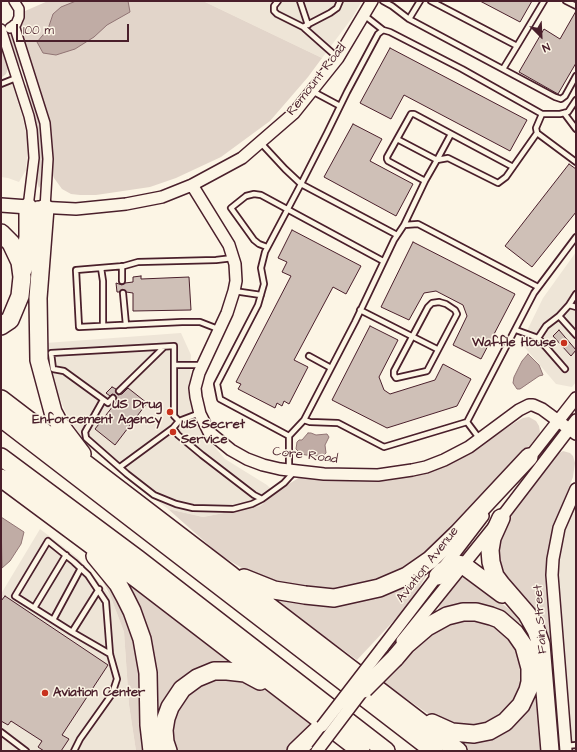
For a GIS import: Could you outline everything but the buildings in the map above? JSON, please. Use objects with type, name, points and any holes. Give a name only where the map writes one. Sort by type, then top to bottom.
[{"type":"highway","points":[[1,326],[10,320],[20,296],[28,237],[36,207]]},
{"type":"highway","points":[[36,207],[39,360],[53,412],[60,425],[79,450],[90,462],[134,501]]},
{"type":"highway","points":[[1,233],[11,244],[20,262],[22,277]]},
{"type":"highway","points":[[1,399],[210,558],[247,580],[274,590],[305,595],[334,598],[379,588],[406,576],[430,560],[452,539],[529,458]]},
{"type":"highway","points":[[1,418],[434,751]]},
{"type":"highway","points":[[1,457],[138,559],[386,751]]},
{"type":"highway","points":[[1,478],[137,578],[361,751]]},
{"type":"highway","points":[[38,506],[96,557],[118,584],[132,611],[146,655],[149,686],[149,725],[152,751]]},
{"type":"highway","points":[[501,518],[492,538],[490,550],[491,562],[495,576],[532,621],[536,630],[541,644],[564,748]]},
{"type":"highway","points":[[188,542],[371,689],[458,751]]},
{"type":"highway","points":[[438,576],[443,570],[453,565],[463,565],[520,607]]},
{"type":"highway","points":[[476,612],[499,619],[520,638],[528,659],[530,682],[525,699],[510,718],[496,728],[481,733],[464,734],[440,728],[371,689],[389,654],[412,640],[427,627],[439,620],[455,614],[476,612]]},
{"type":"highway","points":[[168,751],[165,742],[164,730],[166,718],[176,696],[182,689],[197,678],[214,671],[245,673],[269,686],[319,720]]},
{"type":"highway","points":[[304,750],[319,720]]},
{"type":"main road","name":"Remount Road","points":[[1,205],[36,207]]},
{"type":"street","points":[[14,1],[20,13],[18,21],[9,28],[1,29],[29,116],[34,146],[33,168],[36,207]]},
{"type":"street","name":"Remount Road","points":[[36,207],[76,209],[126,204],[162,197],[192,185],[242,158],[294,113],[338,58],[372,1]]},
{"type":"street","points":[[14,25],[42,110],[47,136],[48,175],[36,207]]},
{"type":"street","points":[[16,78],[30,73]]},
{"type":"street","name":"Core Road","points":[[192,185],[229,245],[236,271],[234,291],[227,313],[198,373],[195,388],[200,413],[210,432],[231,450],[247,459],[263,465],[292,471],[351,475],[394,474],[426,467],[444,460],[480,440],[528,405],[536,406],[559,420]]},
{"type":"street","name":"Aviation Avenue","points":[[389,654],[438,576],[576,398]]},
{"type":"street","points":[[559,420],[574,428]]},
{"type":"street","name":"Aviation Avenue","points":[[319,720],[389,654],[574,428]]},
{"type":"street","name":"Fain Street","points":[[564,748],[552,575],[553,559],[559,528],[564,513],[576,489]]},
{"type":"street","points":[[304,750],[371,689]]},
{"type":"lane","points":[[278,1],[274,6],[274,11],[277,14],[306,26],[338,58]]},
{"type":"lane","points":[[300,1],[306,26]]},
{"type":"lane","points":[[306,26],[330,14],[340,1]]},
{"type":"lane","points":[[383,1],[409,19],[547,94],[561,99],[565,96],[576,76]]},
{"type":"lane","points":[[409,19],[420,1]]},
{"type":"lane","points":[[431,1],[517,46]]},
{"type":"lane","points":[[503,69],[544,1]]},
{"type":"lane","points":[[566,1],[576,6]]},
{"type":"lane","points":[[364,15],[383,30],[390,32],[462,70],[542,114],[560,114],[568,112],[576,100]]},
{"type":"lane","points":[[288,436],[220,399],[217,384],[258,305],[264,284],[261,268],[267,247],[378,34],[383,30]]},
{"type":"lane","points":[[1,84],[16,78]]},
{"type":"lane","points":[[312,91],[340,106]]},
{"type":"lane","points":[[564,113],[576,130]]},
{"type":"lane","points":[[425,181],[388,161],[387,157],[411,114],[414,114],[513,167]]},
{"type":"lane","points":[[397,139],[436,160],[448,158],[498,183],[506,178],[537,133],[536,128],[542,114]]},
{"type":"lane","points":[[537,133],[576,162]]},
{"type":"lane","points":[[288,436],[304,420],[360,310],[383,261],[451,134]]},
{"type":"lane","points":[[260,142],[301,184],[397,235]]},
{"type":"lane","points":[[267,247],[254,240],[231,208],[246,196],[254,194],[261,195],[383,261]]},
{"type":"lane","points":[[404,224],[418,224],[538,287]]},
{"type":"lane","points":[[304,420],[310,422],[338,423],[384,447],[468,422],[534,293],[576,237]]},
{"type":"lane","points":[[218,329],[200,322],[79,327],[76,270],[122,266],[138,262],[216,260],[233,258]]},
{"type":"lane","points":[[122,266],[122,281]]},
{"type":"lane","points":[[101,268],[103,280],[103,326]]},
{"type":"lane","points":[[234,291],[261,295]]},
{"type":"lane","points":[[123,293],[126,324]]},
{"type":"lane","points":[[538,338],[546,326],[559,316],[569,305],[576,294]]},
{"type":"lane","points":[[439,302],[446,304],[455,310],[456,317],[437,349],[427,371],[396,378],[394,371],[412,336],[428,307],[432,303],[439,302]]},
{"type":"lane","points":[[569,305],[576,307]]},
{"type":"lane","points":[[360,310],[437,349]]},
{"type":"lane","points":[[559,316],[576,335]]},
{"type":"lane","points":[[516,330],[538,338],[565,369]]},
{"type":"lane","points":[[113,398],[108,403],[64,371],[53,369],[51,353],[174,346],[174,416],[179,422]]},
{"type":"lane","points":[[119,391],[164,347]]},
{"type":"lane","points":[[309,356],[331,368]]},
{"type":"lane","points":[[174,366],[202,365]]},
{"type":"lane","points":[[103,400],[84,432],[86,438],[154,494],[176,504],[193,508],[233,509],[252,504],[284,483],[292,471],[288,436]]},
{"type":"lane","points":[[120,467],[179,422],[200,413]]},
{"type":"lane","points":[[468,422],[480,440]]},
{"type":"lane","points":[[173,428],[202,455],[254,495],[262,498]]},
{"type":"lane","points":[[74,751],[80,739],[112,694],[117,678],[110,654],[106,602],[88,575],[48,541],[15,596],[110,654]]},
{"type":"lane","points":[[34,608],[66,555]]},
{"type":"lane","points":[[53,620],[81,568]]},
{"type":"lane","points":[[72,632],[98,589]]},
{"type":"lane","points":[[1,732],[26,751]]},
{"type":"shaded area","points":[[48,1],[203,1],[322,58],[308,77],[270,121],[221,157],[176,178],[150,187],[96,195],[71,194],[62,189],[52,173],[52,142],[47,113],[20,25],[23,23],[25,11]]},
{"type":"shaded area","points":[[76,1],[128,1],[130,12],[107,25],[94,37],[75,49],[56,55],[43,53],[37,42],[48,29],[53,14],[61,7]]},
{"type":"shaded area","points":[[203,1],[362,1],[352,18],[322,58]]},
{"type":"shaded area","points":[[11,31],[21,60],[21,67],[15,61],[6,33]]},
{"type":"shaded area","points":[[1,44],[8,64],[8,69],[6,74],[1,78]]},
{"type":"shaded area","points":[[11,80],[22,115],[28,142],[26,170],[19,182],[1,177],[1,84]]},
{"type":"shaded area","points":[[26,84],[31,89],[40,119],[44,146],[42,183],[39,188],[37,182],[38,155],[36,126],[24,89]]},
{"type":"shaded area","points":[[576,252],[576,382],[572,387],[556,384],[521,343],[543,298]]},
{"type":"shaded area","points":[[181,333],[191,355],[191,407],[201,431],[225,459],[267,485],[275,493],[260,506],[203,517],[168,509],[125,477],[81,437],[65,411],[51,376],[46,343]]},
{"type":"shaded area","points":[[528,354],[539,365],[543,375],[539,376],[520,389],[517,389],[513,383],[514,377],[522,361]]},
{"type":"shaded area","points":[[529,417],[536,421],[539,426],[540,432],[537,439],[454,531],[409,568],[376,583],[345,590],[312,590],[280,585],[257,577],[220,555],[168,509],[203,517],[260,506],[281,489],[300,477],[317,480],[386,481],[430,472],[462,457],[516,422],[523,418]]},
{"type":"shaded area","points":[[308,433],[316,435],[327,434],[329,437],[325,445],[326,453],[324,455],[301,454],[296,449],[297,442],[302,440]]},
{"type":"shaded area","points":[[563,451],[570,453],[573,456],[575,463],[573,477],[554,530],[552,640],[549,640],[544,621],[537,611],[505,579],[496,557],[500,530],[554,458]]},
{"type":"shaded area","points":[[576,504],[576,751],[572,751],[558,579],[563,537]]},
{"type":"shaded area","points":[[1,517],[24,532],[21,544],[10,561],[2,568]]},
{"type":"shaded area","points":[[40,529],[78,558],[110,595],[124,632],[129,705],[136,751],[1,751],[1,594]]},
{"type":"shaded area","points":[[95,567],[119,599],[134,631],[139,661],[141,740],[143,751],[136,751],[129,705],[124,632],[110,595]]},
{"type":"shaded area","points":[[431,567],[412,600],[357,660],[258,589],[314,601]]},
{"type":"shaded area","points":[[464,575],[517,615],[522,621],[517,624],[436,614],[441,603]]},
{"type":"shaded area","points":[[122,579],[153,600],[239,664],[216,666],[165,708],[154,708]]},
{"type":"shaded area","points":[[467,619],[491,623],[512,640],[524,662],[525,678],[510,712],[487,725],[453,727],[437,720],[381,681],[399,660],[438,627]]},
{"type":"shaded area","points":[[219,677],[253,683],[271,694],[310,724],[290,751],[174,751],[171,727],[174,711],[186,693],[204,681]]},
{"type":"shaded area","points":[[540,695],[545,751],[469,751],[451,737],[460,738],[533,697]]},
{"type":"place","name":"Waffle House","points":[[564,343]]},
{"type":"place","name":"US Drug Enforcement Agency","points":[[170,412]]},
{"type":"place","name":"US Secret Service","points":[[173,432]]},
{"type":"place","name":"Aviation Center","points":[[45,693]]}]
